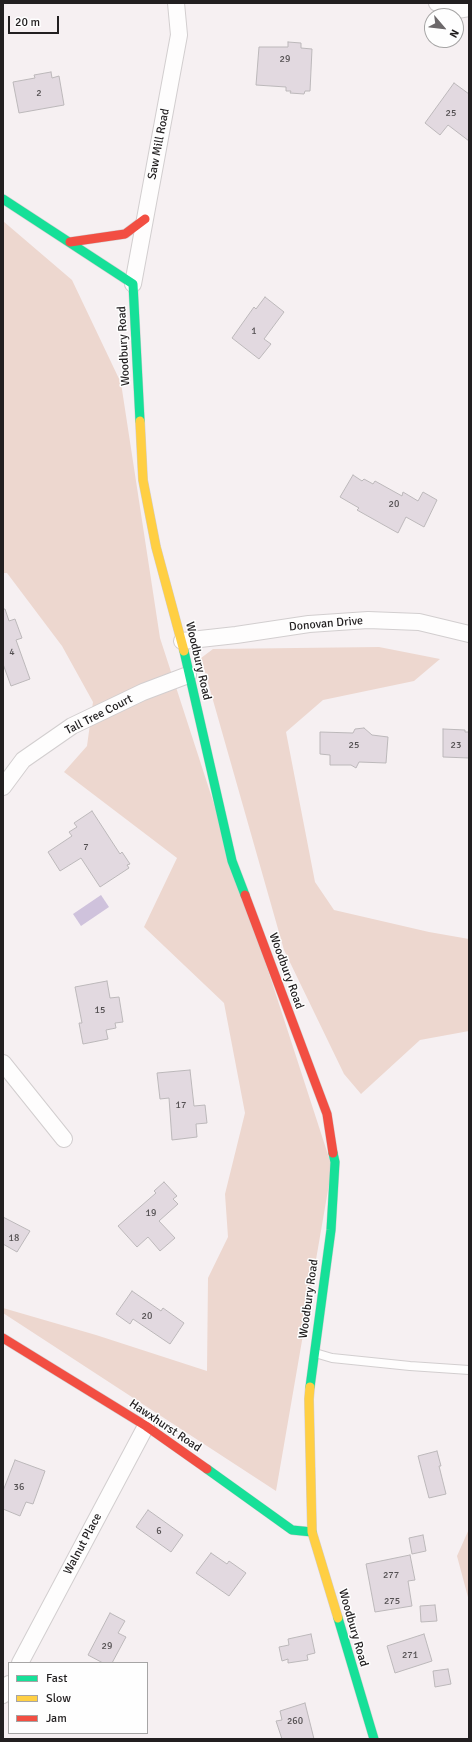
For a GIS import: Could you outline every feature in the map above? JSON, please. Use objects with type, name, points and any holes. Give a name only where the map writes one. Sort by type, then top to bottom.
[{"type":"main road","points":[[3,199],[133,284]]},
{"type":"main road","points":[[70,242],[125,234],[145,219]]},
{"type":"main road","name":"Woodbury Road","points":[[133,284],[143,480],[156,547],[182,641],[188,675],[232,861],[327,1114],[335,1162],[331,1230],[321,1297],[309,1399],[312,1532],[374,1739]]},
{"type":"main road","name":"Hawxhurst Road","points":[[3,1338],[146,1426],[290,1528],[312,1532]]},
{"type":"street","name":"Saw Mill Road","points":[[133,284],[179,35],[176,3]]},
{"type":"street","points":[[438,3],[457,10],[469,8]]},
{"type":"street","name":"Donovan Drive","points":[[182,641],[236,635],[309,624],[368,620],[419,622],[469,634]]},
{"type":"street","name":"Tall Tree Court","points":[[3,787],[23,760],[72,726],[143,692],[188,675]]},
{"type":"street","points":[[3,1063],[64,1139]]},
{"type":"street","name":"Walnut Place","points":[[21,1662],[146,1426]]},
{"type":"street","points":[[3,1695],[8,1686]]},
{"type":"lane","points":[[315,1353],[332,1358],[469,1370]]},
{"type":"shaded area","points":[[3,221],[72,280],[121,383],[160,638],[332,1167],[276,1491],[3,1313],[3,1308],[96,1335],[207,1371],[208,1278],[228,1237],[225,1194],[245,1113],[224,1003],[144,927],[177,858],[64,772],[87,746],[93,702],[62,646],[7,573],[3,573]]},
{"type":"shaded area","points":[[379,647],[440,659],[414,681],[323,700],[286,732],[315,882],[334,910],[429,932],[469,939],[469,1031],[420,1040],[361,1094],[344,1074],[284,950],[201,658],[213,649]]},
{"type":"shaded area","points":[[101,895],[109,907],[81,926],[73,914]]},
{"type":"shaded area","points":[[469,1529],[469,1601],[457,1556]]},
{"type":"building","points":[[288,42],[301,43],[301,48],[312,49],[310,91],[305,91],[304,94],[290,93],[291,91],[286,91],[286,87],[256,85],[259,47],[288,47]]},
{"type":"building","points":[[51,72],[52,78],[59,76],[64,105],[19,113],[13,82],[35,78],[34,75]]},
{"type":"building","points":[[454,83],[469,94],[469,141],[448,125],[440,135],[425,123]]},
{"type":"building","points":[[265,297],[284,312],[264,339],[271,344],[259,359],[232,338],[254,307],[256,309]]},
{"type":"building","points":[[353,475],[362,481],[364,479],[373,484],[375,481],[402,496],[403,492],[418,501],[423,492],[437,500],[424,527],[406,517],[398,533],[357,510],[359,508],[340,497]]},
{"type":"building","points":[[3,609],[5,609],[9,621],[15,619],[22,638],[16,640],[30,679],[11,686],[3,664]]},
{"type":"building","points":[[364,728],[372,735],[388,737],[386,763],[359,762],[356,768],[351,765],[330,765],[330,755],[320,754],[320,732],[353,733],[355,729]]},
{"type":"building","points":[[443,729],[465,730],[465,732],[469,732],[469,758],[443,757]]},
{"type":"building","points":[[92,811],[120,854],[122,852],[130,864],[127,865],[129,868],[100,887],[81,858],[60,871],[48,852],[72,836],[69,832],[77,827],[74,823]]},
{"type":"building","points":[[107,981],[110,998],[119,997],[123,1022],[115,1023],[116,1028],[106,1030],[108,1039],[83,1044],[79,1023],[82,1023],[75,987]]},
{"type":"building","points":[[190,1070],[194,1106],[205,1105],[207,1123],[196,1124],[197,1137],[172,1140],[169,1098],[160,1099],[157,1073]]},
{"type":"building","points":[[164,1182],[177,1196],[173,1199],[178,1204],[159,1221],[175,1238],[160,1251],[148,1237],[137,1247],[118,1226],[156,1193],[154,1191]]},
{"type":"building","points":[[3,1217],[30,1231],[17,1252],[3,1244]]},
{"type":"building","points":[[132,1291],[161,1311],[163,1308],[184,1323],[170,1344],[133,1319],[130,1324],[116,1314]]},
{"type":"building","points":[[437,1451],[446,1494],[429,1498],[418,1456]]},
{"type":"building","points":[[15,1460],[45,1471],[33,1504],[26,1502],[20,1516],[3,1509],[3,1491]]},
{"type":"building","points":[[148,1510],[183,1535],[171,1552],[136,1527]]},
{"type":"building","points":[[423,1535],[426,1551],[412,1554],[409,1538]]},
{"type":"building","points":[[211,1553],[227,1564],[229,1561],[246,1573],[229,1596],[196,1573]]},
{"type":"building","points":[[410,1555],[415,1580],[408,1581],[412,1606],[375,1612],[366,1564]]},
{"type":"building","points":[[435,1605],[437,1621],[421,1622],[420,1606]]},
{"type":"building","points":[[110,1613],[125,1621],[118,1633],[126,1637],[113,1662],[101,1662],[88,1655]]},
{"type":"building","points":[[311,1634],[315,1653],[307,1655],[308,1660],[288,1663],[288,1659],[282,1661],[279,1647],[289,1645],[288,1639]]},
{"type":"building","points":[[424,1634],[432,1661],[395,1673],[387,1646]]},
{"type":"building","points":[[448,1669],[451,1684],[435,1687],[433,1671]]},
{"type":"building","points":[[305,1703],[314,1739],[282,1739],[276,1721],[282,1720],[280,1711]]},
{"type":"traffic: fast","points":[[3,199],[133,284],[140,421]]},
{"type":"traffic: fast","points":[[184,651],[232,861],[245,895]]},
{"type":"traffic: fast","points":[[310,1387],[331,1230],[335,1162],[333,1153]]},
{"type":"traffic: fast","points":[[207,1469],[292,1530],[312,1532]]},
{"type":"traffic: fast","points":[[338,1618],[374,1739]]},
{"type":"traffic: slow","points":[[140,421],[143,480],[156,547],[184,651]]},
{"type":"traffic: slow","points":[[310,1387],[312,1532],[338,1618]]},
{"type":"traffic: jam","points":[[70,242],[125,234],[145,219]]},
{"type":"traffic: jam","points":[[245,895],[327,1114],[333,1153]]},
{"type":"traffic: jam","points":[[3,1338],[146,1426],[207,1469]]}]
